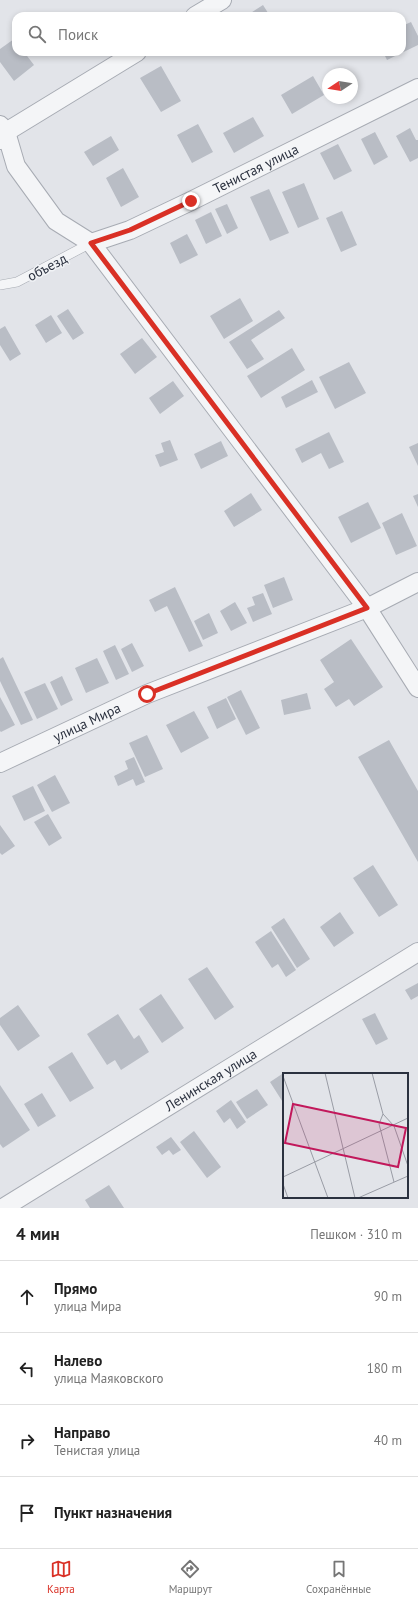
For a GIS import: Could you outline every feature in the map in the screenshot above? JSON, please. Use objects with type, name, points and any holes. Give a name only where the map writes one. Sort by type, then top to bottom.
[{"type":"street","points":[[202,12],[222,0]]},
{"type":"street","points":[[130,56],[2,132],[16,166],[56,221],[91,243],[367,608],[418,688]]},
{"type":"street","name":"Тенистая улица","points":[[91,243],[130,230],[418,88]]},
{"type":"street","name":"улица Мира","points":[[0,764],[147,694],[367,608],[418,582]]},
{"type":"street","name":"Ленинская улица","points":[[3,1208],[418,952]]},
{"type":"lane","name":"объезд","points":[[0,285],[17,282],[91,243]]},
{"type":"building","points":[[263,5],[267,12],[252,12]]},
{"type":"building","points":[[411,22],[418,36],[418,45],[406,51],[406,24]]},
{"type":"building","points":[[12,40],[12,56],[27,56],[34,65],[14,81],[0,62],[0,49]]},
{"type":"building","points":[[385,56],[395,56],[387,60]]},
{"type":"building","points":[[161,66],[181,101],[161,112],[140,78]]},
{"type":"building","points":[[313,76],[322,92],[322,96],[292,114],[281,95]]},
{"type":"building","points":[[253,117],[264,136],[234,153],[223,133]]},
{"type":"building","points":[[198,124],[213,152],[192,163],[177,135]]},
{"type":"building","points":[[410,128],[416,140],[418,140],[418,158],[410,162],[396,136]]},
{"type":"building","points":[[375,132],[388,157],[374,165],[361,139]]},
{"type":"building","points":[[111,136],[119,150],[93,166],[84,152]]},
{"type":"building","points":[[338,144],[352,171],[334,180],[320,153]]},
{"type":"building","points":[[123,168],[139,197],[121,207],[106,178]]},
{"type":"building","points":[[304,183],[319,219],[298,228],[282,192]]},
{"type":"building","points":[[269,189],[289,233],[270,241],[250,197]]},
{"type":"building","points":[[227,204],[238,228],[227,234],[215,209]]},
{"type":"building","points":[[342,211],[357,245],[341,252],[326,218]]},
{"type":"building","points":[[211,212],[222,236],[206,244],[195,220]]},
{"type":"building","points":[[187,234],[198,255],[180,264],[170,243]]},
{"type":"building","points":[[240,298],[253,321],[224,339],[210,316]]},
{"type":"building","points":[[68,309],[84,333],[73,340],[57,316]]},
{"type":"building","points":[[279,310],[285,318],[251,340],[264,359],[247,369],[229,342]]},
{"type":"building","points":[[51,315],[62,333],[46,343],[35,325]]},
{"type":"building","points":[[5,326],[21,354],[10,361],[0,345],[0,329]]},
{"type":"building","points":[[142,338],[157,357],[135,374],[120,354]]},
{"type":"building","points":[[292,348],[305,370],[261,398],[247,376]]},
{"type":"building","points":[[349,362],[366,393],[335,409],[319,377]]},
{"type":"building","points":[[312,380],[318,392],[286,408],[281,397]]},
{"type":"building","points":[[173,381],[184,396],[160,414],[149,398]]},
{"type":"building","points":[[329,432],[344,462],[329,469],[321,453],[302,463],[295,449]]},
{"type":"building","points":[[170,440],[178,460],[160,467],[155,455],[164,452],[161,443]]},
{"type":"building","points":[[221,441],[228,456],[201,469],[194,454]]},
{"type":"building","points":[[418,443],[418,466],[409,447]]},
{"type":"building","points":[[251,493],[262,510],[234,527],[224,511]]},
{"type":"building","points":[[418,494],[418,507],[413,496]]},
{"type":"building","points":[[368,502],[381,528],[351,543],[338,517]]},
{"type":"building","points":[[402,513],[417,546],[396,555],[382,523]]},
{"type":"building","points":[[284,577],[293,600],[273,608],[264,585]]},
{"type":"building","points":[[175,587],[203,646],[189,652],[167,606],[155,612],[149,600]]},
{"type":"building","points":[[263,593],[272,614],[253,622],[247,608],[255,605],[252,597]]},
{"type":"building","points":[[235,602],[247,623],[231,631],[220,611]]},
{"type":"building","points":[[209,613],[218,633],[203,640],[194,621]]},
{"type":"building","points":[[351,639],[383,687],[354,706],[349,699],[336,707],[324,689],[334,682],[320,660]]},
{"type":"building","points":[[132,643],[144,666],[132,672],[121,649]]},
{"type":"building","points":[[115,645],[129,674],[116,680],[103,651]]},
{"type":"building","points":[[3,657],[33,720],[21,725],[0,681],[0,659]]},
{"type":"building","points":[[97,658],[109,683],[86,693],[75,668]]},
{"type":"building","points":[[62,676],[73,700],[61,706],[50,682]]},
{"type":"building","points":[[45,683],[58,709],[37,719],[24,692]]},
{"type":"building","points":[[241,690],[260,728],[246,735],[227,697]]},
{"type":"building","points":[[307,693],[311,709],[284,715],[281,700]]},
{"type":"building","points":[[0,697],[15,725],[1,732],[0,731]]},
{"type":"building","points":[[226,698],[236,719],[217,729],[207,707]]},
{"type":"building","points":[[194,711],[209,738],[181,753],[166,725]]},
{"type":"building","points":[[147,735],[163,769],[145,777],[129,743]]},
{"type":"building","points":[[389,740],[418,791],[418,862],[358,757]]},
{"type":"building","points":[[134,757],[145,782],[136,786],[133,779],[118,786],[114,776],[128,769],[125,761]]},
{"type":"building","points":[[55,775],[70,803],[52,812],[37,785]]},
{"type":"building","points":[[33,786],[45,811],[24,821],[12,796]]},
{"type":"building","points":[[48,814],[62,838],[49,846],[34,822]]},
{"type":"building","points":[[0,825],[15,846],[2,855],[0,853]]},
{"type":"building","points":[[373,865],[398,905],[379,917],[353,878]]},
{"type":"building","points":[[340,912],[354,933],[334,947],[320,927]]},
{"type":"building","points":[[284,918],[310,959],[297,968],[271,927]]},
{"type":"building","points":[[271,931],[296,970],[286,977],[278,964],[272,968],[255,942]]},
{"type":"building","points":[[207,967],[234,1007],[215,1020],[188,979]]},
{"type":"building","points":[[418,983],[418,996],[411,1000],[405,990]]},
{"type":"building","points":[[161,994],[184,1028],[162,1043],[139,1009]]},
{"type":"building","points":[[18,1005],[40,1036],[18,1051],[0,1025],[0,1018]]},
{"type":"building","points":[[375,1013],[388,1039],[376,1045],[362,1019]]},
{"type":"building","points":[[118,1014],[134,1039],[139,1035],[149,1052],[121,1070],[115,1060],[107,1065],[87,1034]]},
{"type":"building","points":[[72,1052],[94,1088],[70,1102],[48,1067]]},
{"type":"building","points":[[283,1073],[283,1102],[270,1082]]},
{"type":"building","points":[[0,1085],[30,1130],[3,1148],[0,1144]]},
{"type":"building","points":[[257,1089],[268,1105],[247,1119],[236,1102]]},
{"type":"building","points":[[42,1093],[56,1116],[38,1127],[24,1104]]},
{"type":"building","points":[[231,1100],[246,1122],[237,1129],[230,1118],[224,1123],[216,1111]]},
{"type":"building","points":[[194,1131],[221,1167],[207,1178],[180,1142]]},
{"type":"building","points":[[171,1137],[181,1150],[173,1155],[169,1150],[162,1155],[156,1147]]},
{"type":"building","points":[[109,1185],[124,1208],[90,1208],[85,1200]]},
{"type":"route","points":[[147,694],[367,608],[91,243],[130,230],[191,201]]}]
